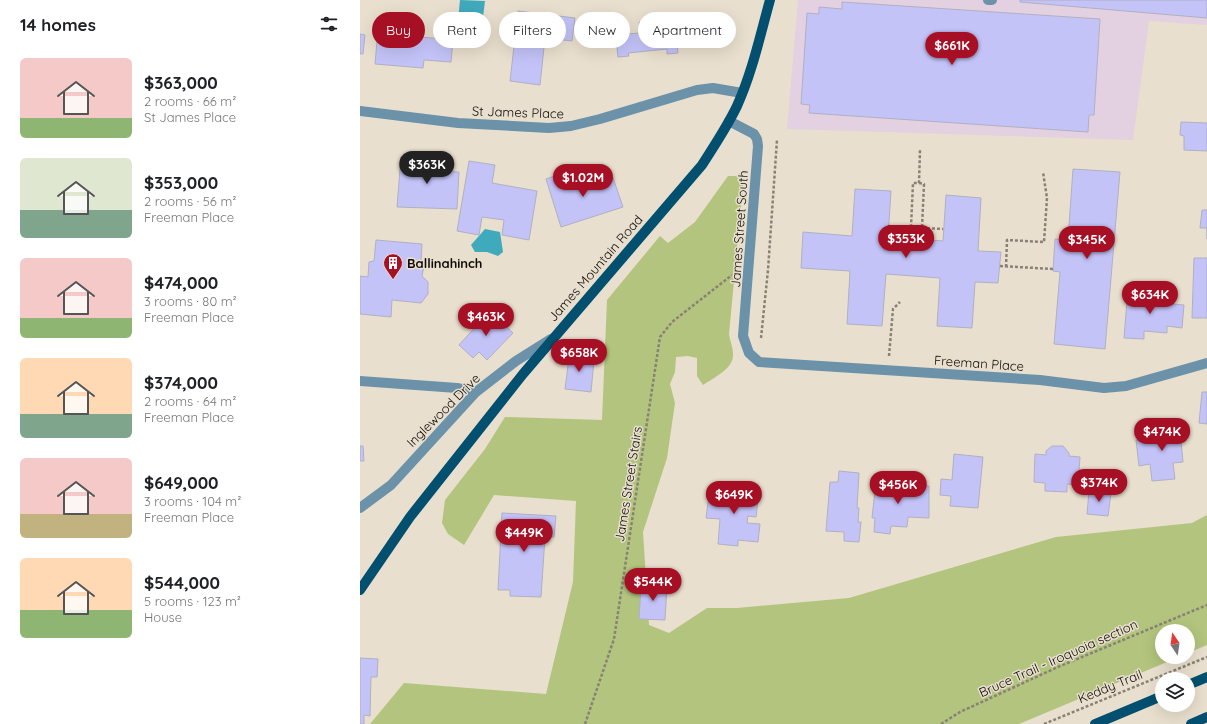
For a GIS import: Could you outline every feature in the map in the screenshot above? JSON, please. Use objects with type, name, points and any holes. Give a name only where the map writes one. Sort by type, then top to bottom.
[{"type":"main road","points":[[742,93],[770,0]]},
{"type":"main road","name":"James Mountain Road","points":[[360,590],[410,517],[551,339],[702,165],[729,121],[742,93]]},
{"type":"main road","points":[[1195,682],[1207,677]]},
{"type":"main road","points":[[1095,724],[1155,699]]},
{"type":"main road","points":[[1191,724],[1207,718]]},
{"type":"street","name":"St James Place","points":[[360,111],[458,123],[549,128],[571,126],[600,119],[697,90],[713,88],[742,93]]},
{"type":"street","name":"James Street South","points":[[729,121],[754,134],[757,139],[757,169],[743,336],[749,353]]},
{"type":"street","name":"Inglewood Drive","points":[[360,508],[391,484],[476,392],[516,361],[551,339]]},
{"type":"street","name":"Freeman Place","points":[[749,353],[759,362],[1040,380],[1104,388],[1126,386],[1207,363]]},
{"type":"street","points":[[360,381],[457,388],[476,392]]},
{"type":"path","points":[[760,341],[768,270],[777,140]]},
{"type":"path","points":[[919,183],[920,150]]},
{"type":"path","points":[[1006,267],[1007,240],[1044,242],[1047,198],[1043,172]]},
{"type":"path","points":[[911,227],[913,183],[919,183],[924,184],[922,228]]},
{"type":"path","points":[[888,226],[943,229]]},
{"type":"path","points":[[915,239],[916,228]]},
{"type":"path","name":"James Street Stairs","points":[[585,724],[614,639],[660,337],[672,322],[706,294],[750,262]]},
{"type":"path","points":[[1000,266],[1053,269]]},
{"type":"path","points":[[890,355],[892,309],[900,302]]},
{"type":"path","name":"Bruce Trail - Iroquoia section","points":[[941,724],[960,712],[1058,667],[1207,605]]},
{"type":"path","name":"Keddy Trail","points":[[1044,724],[1207,657]]},
{"type":"shaded area","points":[[798,0],[1207,0],[1207,25],[1149,21],[1133,140],[787,129]]},
{"type":"green space","points":[[741,172],[744,175],[729,334],[733,351],[732,359],[727,369],[703,385],[697,376],[697,358],[688,356],[676,357],[675,372],[670,384],[675,403],[667,458],[643,532],[649,625],[669,633],[707,608],[737,608],[849,598],[1056,537],[1192,523],[1207,515],[1207,645],[1195,650],[1195,624],[1155,624],[1155,664],[1162,664],[1019,724],[370,724],[404,683],[546,694],[573,582],[576,501],[494,495],[464,545],[448,534],[442,523],[445,500],[485,449],[505,417],[602,420],[607,300],[660,236],[668,243],[695,222],[728,176],[736,176]]},
{"type":"water","points":[[460,0],[485,1],[484,12],[459,12]]},
{"type":"water","points":[[485,229],[500,232],[503,252],[498,256],[487,252],[475,252],[471,245]]},
{"type":"building","points":[[1020,0],[1207,0],[1207,18],[1020,2]]},
{"type":"building","points":[[842,2],[1100,19],[1094,115],[1089,115],[1088,132],[809,113],[810,105],[801,104],[807,13],[819,14],[819,7],[842,9]]},
{"type":"building","points":[[566,17],[574,18],[572,41],[566,40]]},
{"type":"building","points":[[638,33],[638,48],[677,48],[678,53],[667,54],[667,49],[628,53],[629,56],[618,57],[617,48],[630,48],[630,34]]},
{"type":"building","points":[[360,34],[365,35],[363,54],[360,54]]},
{"type":"building","points":[[425,37],[433,38],[433,48],[452,48],[451,62],[424,60],[423,68],[375,64],[376,48],[425,48]]},
{"type":"building","points":[[514,48],[544,48],[540,85],[510,81]]},
{"type":"building","points":[[1181,122],[1207,123],[1207,151],[1184,150],[1184,136],[1180,135]]},
{"type":"building","points":[[401,157],[437,160],[436,171],[459,172],[457,209],[397,207]]},
{"type":"building","points":[[469,161],[495,165],[492,183],[537,191],[529,240],[502,235],[504,220],[482,217],[479,235],[457,231]]},
{"type":"building","points":[[1073,169],[1120,172],[1105,349],[1054,344],[1060,272],[1053,271],[1055,239],[1068,240]]},
{"type":"building","points":[[569,171],[574,188],[612,175],[623,207],[561,227],[546,179]]},
{"type":"building","points":[[855,189],[891,191],[888,237],[943,241],[946,195],[981,198],[978,251],[1001,252],[998,283],[975,282],[972,328],[937,326],[940,278],[886,274],[882,326],[847,324],[850,271],[801,268],[803,232],[852,236]]},
{"type":"building","points":[[1202,210],[1207,210],[1207,228],[1200,228]]},
{"type":"building","name":"Ballinahinch","points":[[376,240],[422,244],[421,261],[424,266],[422,276],[428,282],[428,294],[421,303],[392,300],[391,317],[360,314],[360,276],[368,277],[369,262],[374,261]]},
{"type":"building","points":[[1194,258],[1207,258],[1207,318],[1192,318]]},
{"type":"building","points":[[1128,289],[1146,291],[1146,295],[1162,296],[1161,303],[1184,305],[1182,328],[1167,326],[1167,333],[1144,331],[1144,339],[1124,338]]},
{"type":"building","points":[[490,311],[513,333],[487,360],[479,352],[473,358],[459,345]]},
{"type":"building","points":[[570,350],[583,352],[582,359],[594,360],[591,392],[565,389]]},
{"type":"building","points":[[1202,392],[1207,392],[1207,424],[1199,423]]},
{"type":"building","points":[[1183,422],[1185,441],[1181,441],[1183,462],[1173,463],[1175,479],[1152,481],[1150,464],[1139,466],[1136,440],[1159,437],[1158,429],[1174,427],[1174,423]]},
{"type":"building","points":[[360,446],[363,446],[364,461],[360,461]]},
{"type":"building","points":[[1052,446],[1063,446],[1069,453],[1069,456],[1080,457],[1078,485],[1067,484],[1067,492],[1045,491],[1045,483],[1034,482],[1035,454],[1046,455],[1046,451]]},
{"type":"building","points":[[954,454],[983,457],[978,508],[950,506],[951,496],[940,495],[941,479],[952,480]]},
{"type":"building","points":[[839,471],[859,473],[857,508],[859,508],[858,522],[861,522],[859,542],[844,541],[844,532],[826,531],[830,482],[838,482]]},
{"type":"building","points":[[876,481],[896,482],[896,486],[929,486],[929,518],[908,517],[907,527],[891,526],[890,534],[874,532],[875,518],[872,518]]},
{"type":"building","points":[[710,487],[759,492],[756,517],[748,516],[747,523],[760,524],[758,542],[738,540],[738,546],[718,544],[720,519],[706,518]]},
{"type":"building","points":[[1089,491],[1111,493],[1108,516],[1087,514]]},
{"type":"building","points":[[502,513],[556,516],[554,537],[545,537],[541,597],[510,596],[510,590],[498,590]]},
{"type":"building","points":[[641,585],[667,586],[665,620],[639,619]]},
{"type":"building","points":[[360,658],[378,659],[377,677],[371,677],[370,716],[364,715],[364,724],[360,724]]},
{"type":"place","name":"Ballinahinch","points":[[393,280]]}]
